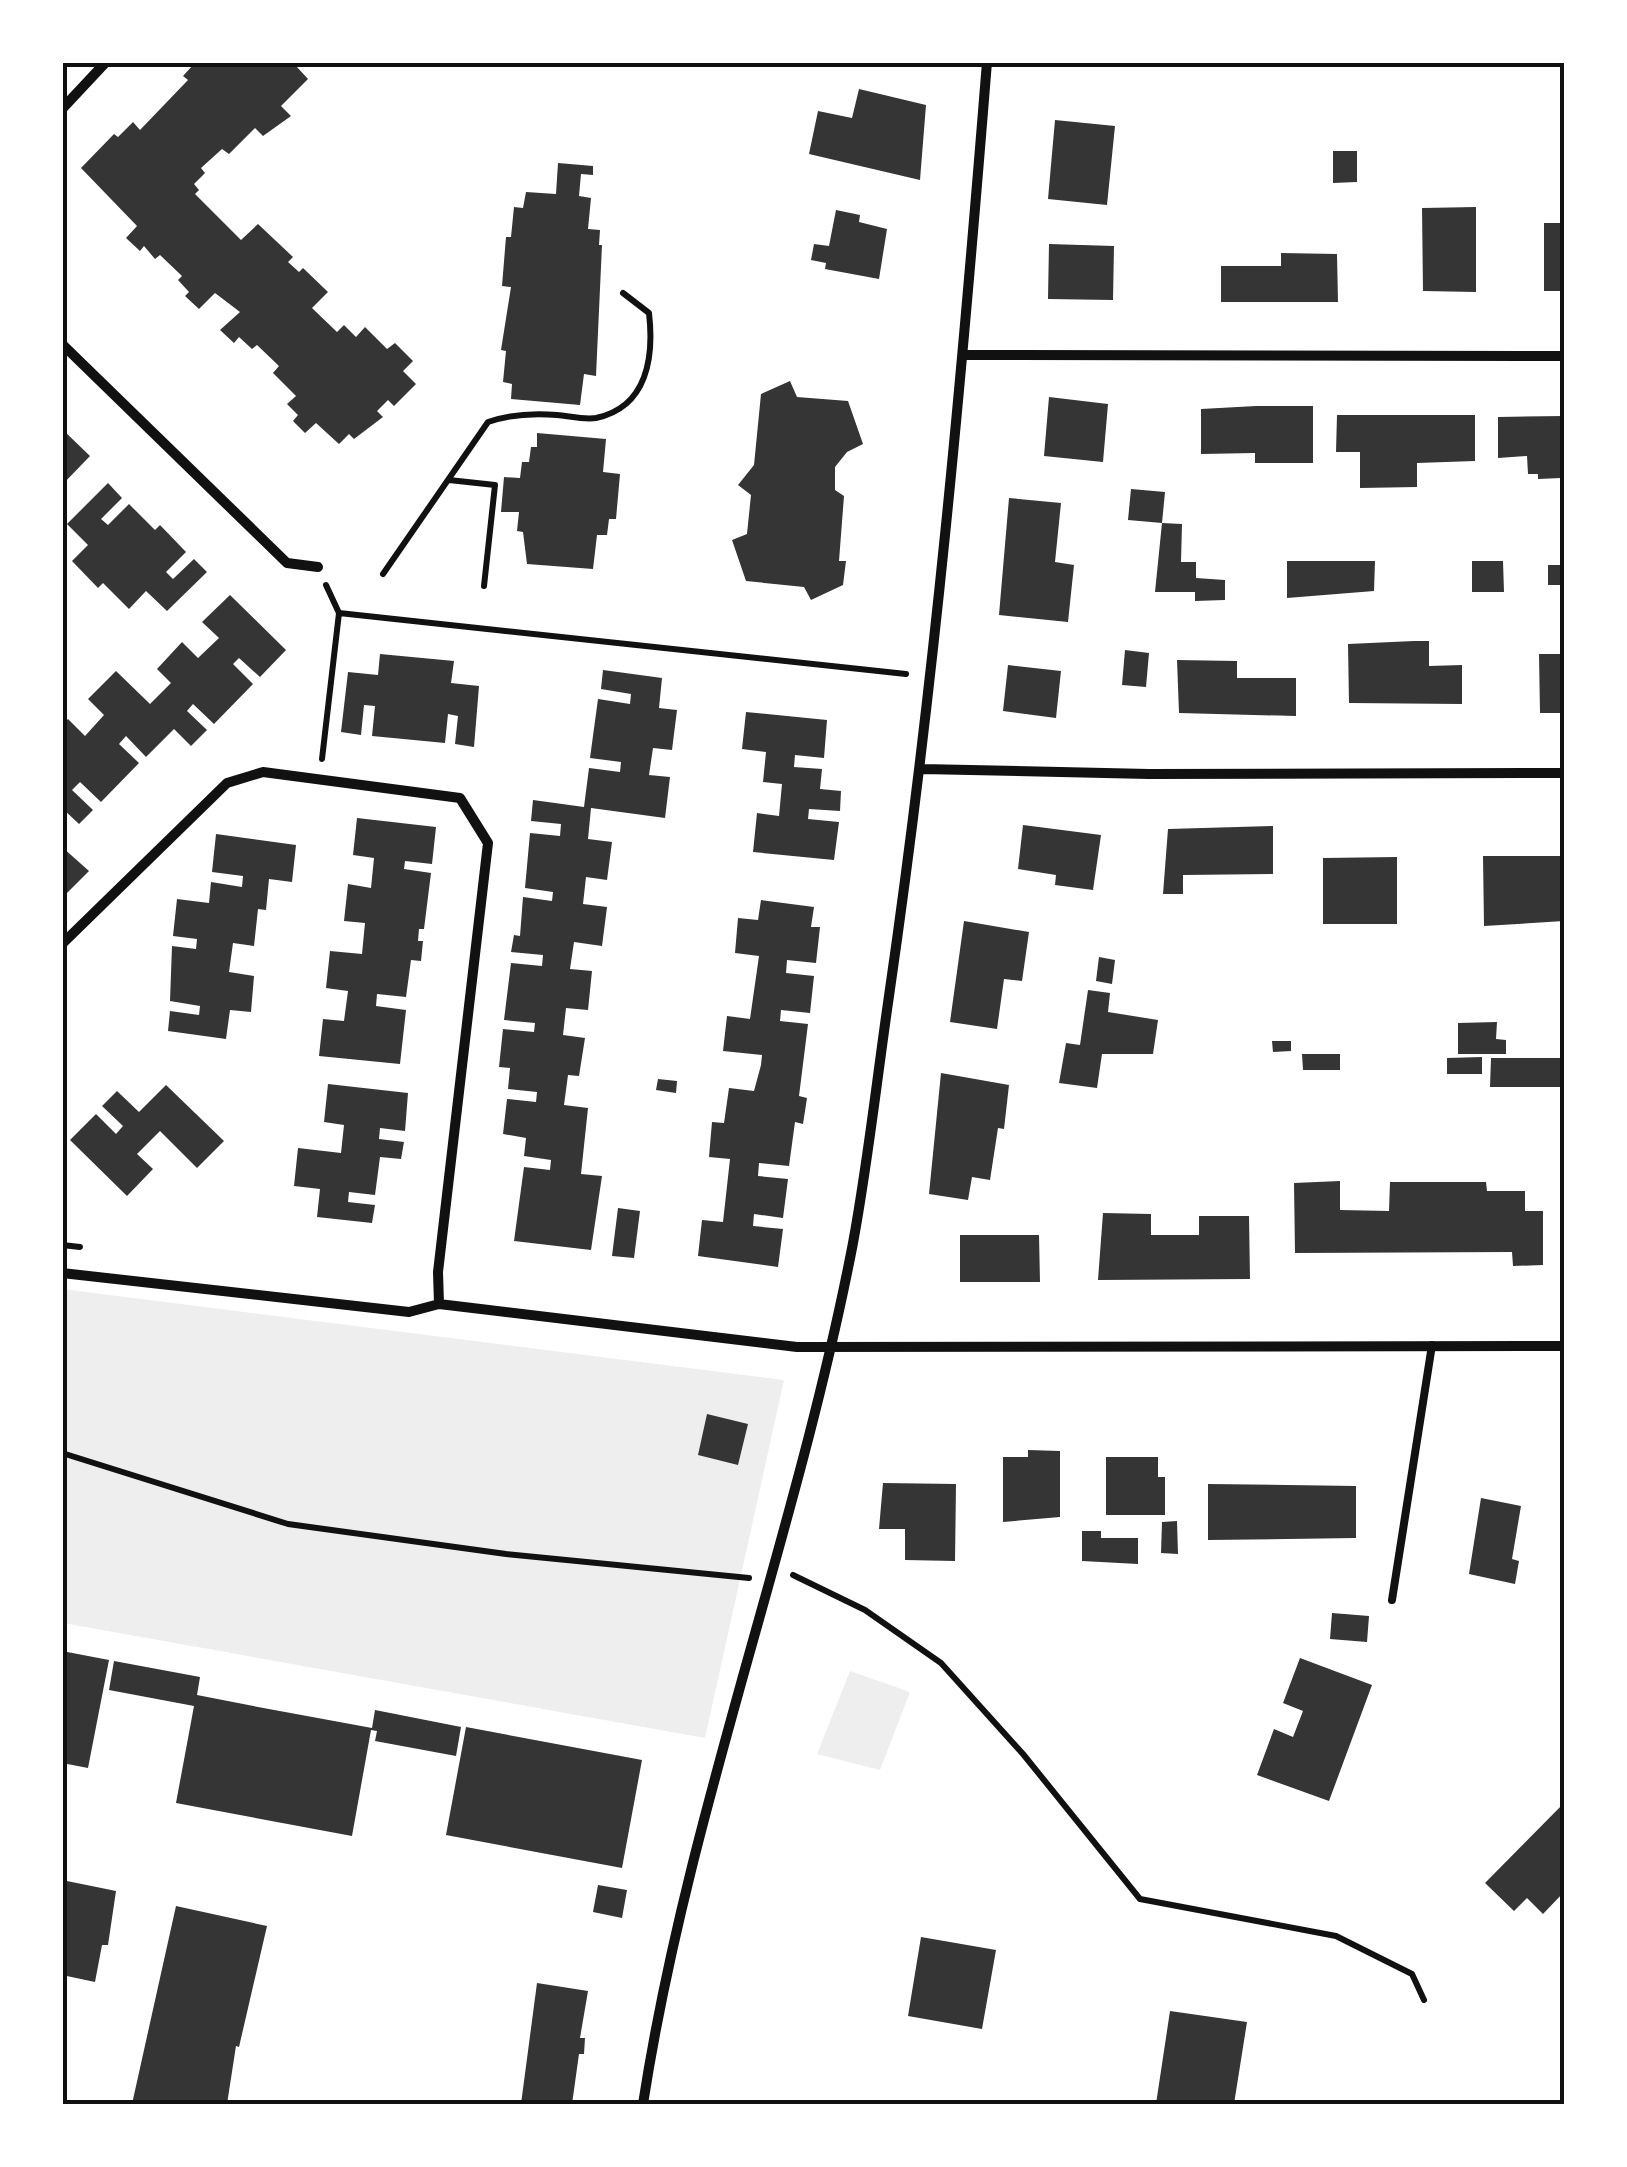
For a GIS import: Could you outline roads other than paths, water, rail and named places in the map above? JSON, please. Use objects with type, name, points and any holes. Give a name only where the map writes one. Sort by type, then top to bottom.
[{"type":"street","points":[[62,109],[106,62]]},
{"type":"street","points":[[643,2104],[673,1940],[774,1566],[854,1240],[922,769],[964,355],[987,62]]},
{"type":"street","points":[[62,344],[288,564],[318,567]]},
{"type":"street","points":[[964,355],[1564,356]]},
{"type":"street","points":[[922,769],[1148,774],[1564,773]]},
{"type":"street","points":[[62,944],[227,784],[263,772],[460,798],[488,843],[438,1272],[439,1304]]},
{"type":"street","points":[[62,1273],[409,1312],[439,1304],[829,1347],[1564,1346]]},
{"type":"lane","points":[[1392,1600],[1432,1346]]}]
